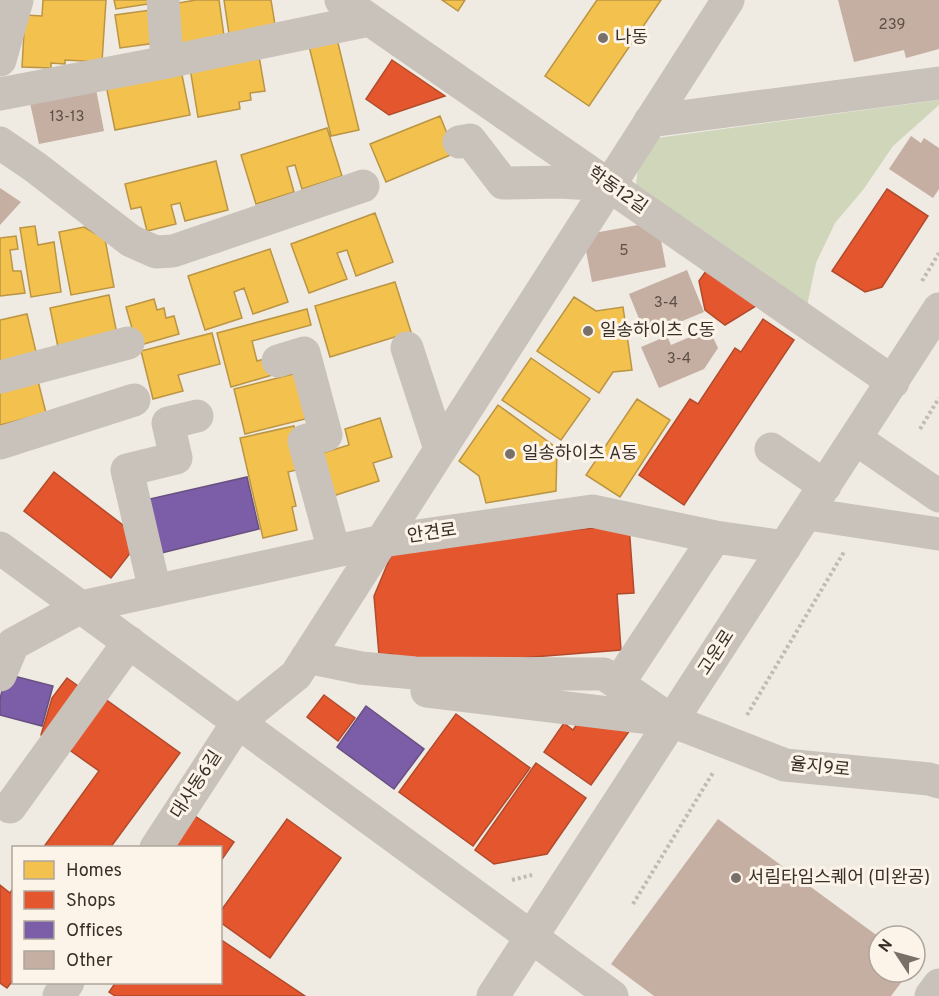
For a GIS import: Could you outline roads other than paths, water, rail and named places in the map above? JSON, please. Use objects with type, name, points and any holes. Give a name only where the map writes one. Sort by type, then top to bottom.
[{"type":"street","points":[[0,60],[17,0]]},
{"type":"street","points":[[163,0],[167,62]]},
{"type":"street","name":"학동12길","points":[[341,0],[893,382]]},
{"type":"street","name":"대사동6길","points":[[157,846],[238,722],[301,666],[728,0]]},
{"type":"street","points":[[0,94],[369,20]]},
{"type":"street","points":[[650,121],[939,83]]},
{"type":"street","points":[[459,142],[470,140],[503,183],[560,182],[609,185]]},
{"type":"street","points":[[0,143],[131,241],[156,252],[173,251],[363,186]]},
{"type":"street","name":"고운로","points":[[493,996],[939,309]]},
{"type":"street","points":[[0,376],[128,343]]},
{"type":"street","points":[[406,348],[440,449]]},
{"type":"street","points":[[278,361],[304,354],[326,435],[304,441],[334,551]]},
{"type":"street","points":[[0,443],[134,400]]},
{"type":"street","points":[[155,591],[127,470],[176,458],[168,423],[196,416]]},
{"type":"street","points":[[856,439],[939,496]]},
{"type":"street","points":[[771,449],[825,486]]},
{"type":"street","name":"안견로","points":[[7,640],[81,607],[334,551],[382,541],[592,511],[715,537],[786,547]]},
{"type":"street","points":[[808,514],[939,534]]},
{"type":"street","points":[[618,684],[715,537]]},
{"type":"street","points":[[0,548],[612,996]]},
{"type":"street","points":[[0,675],[7,640]]},
{"type":"street","points":[[10,807],[129,642]]},
{"type":"street","points":[[301,666],[415,673],[604,674],[672,721]]},
{"type":"street","points":[[301,666],[672,721]]},
{"type":"street","name":"율지9로","points":[[672,721],[785,765],[929,779],[939,782]]},
{"type":"street","points":[[931,996],[939,985]]},
{"type":"place","name":"나동","points":[[603,38]]},
{"type":"place","name":"일송하이츠 C동","points":[[588,331]]},
{"type":"place","name":"일송하이츠 A동","points":[[510,454]]},
{"type":"place","name":"서림타임스퀘어 (미완공)","points":[[736,878]]}]
